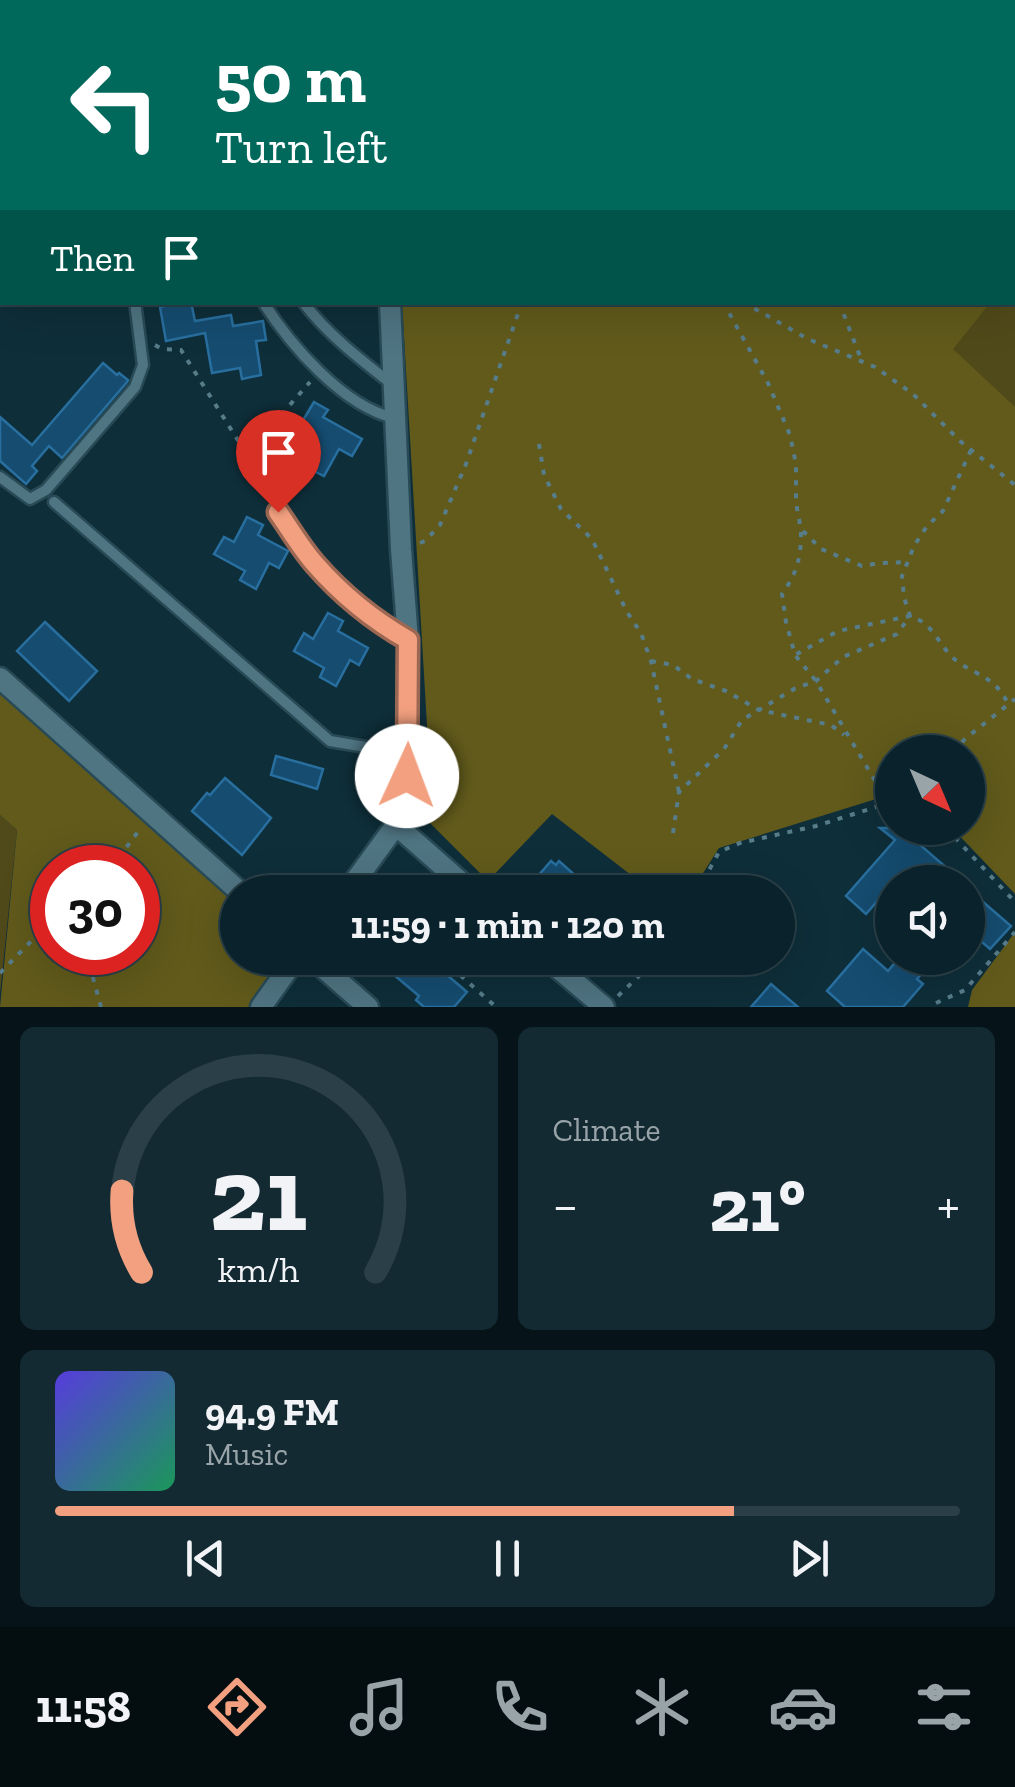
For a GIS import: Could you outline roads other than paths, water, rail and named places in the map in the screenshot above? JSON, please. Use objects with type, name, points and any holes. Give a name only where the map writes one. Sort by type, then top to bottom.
[{"type":"street","points":[[359,875],[396,825],[407,776],[408,640],[390,305]]},
{"type":"street","points":[[0,678],[221,875]]},
{"type":"street","points":[[396,825],[453,875]]},
{"type":"street","points":[[260,1007],[284,975]]},
{"type":"street","points":[[331,975],[368,1007]]},
{"type":"street","points":[[567,975],[606,1007]]},
{"type":"lane","points":[[0,477],[30,499],[46,490],[135,388],[143,365],[135,305]]},
{"type":"lane","points":[[265,305],[278,325],[332,383],[376,414],[395,418]]},
{"type":"lane","points":[[306,305],[353,354],[394,385]]},
{"type":"lane","points":[[54,502],[330,741],[408,754]]},
{"type":"lane","points":[[278,512],[314,564],[375,621],[408,640]]}]
